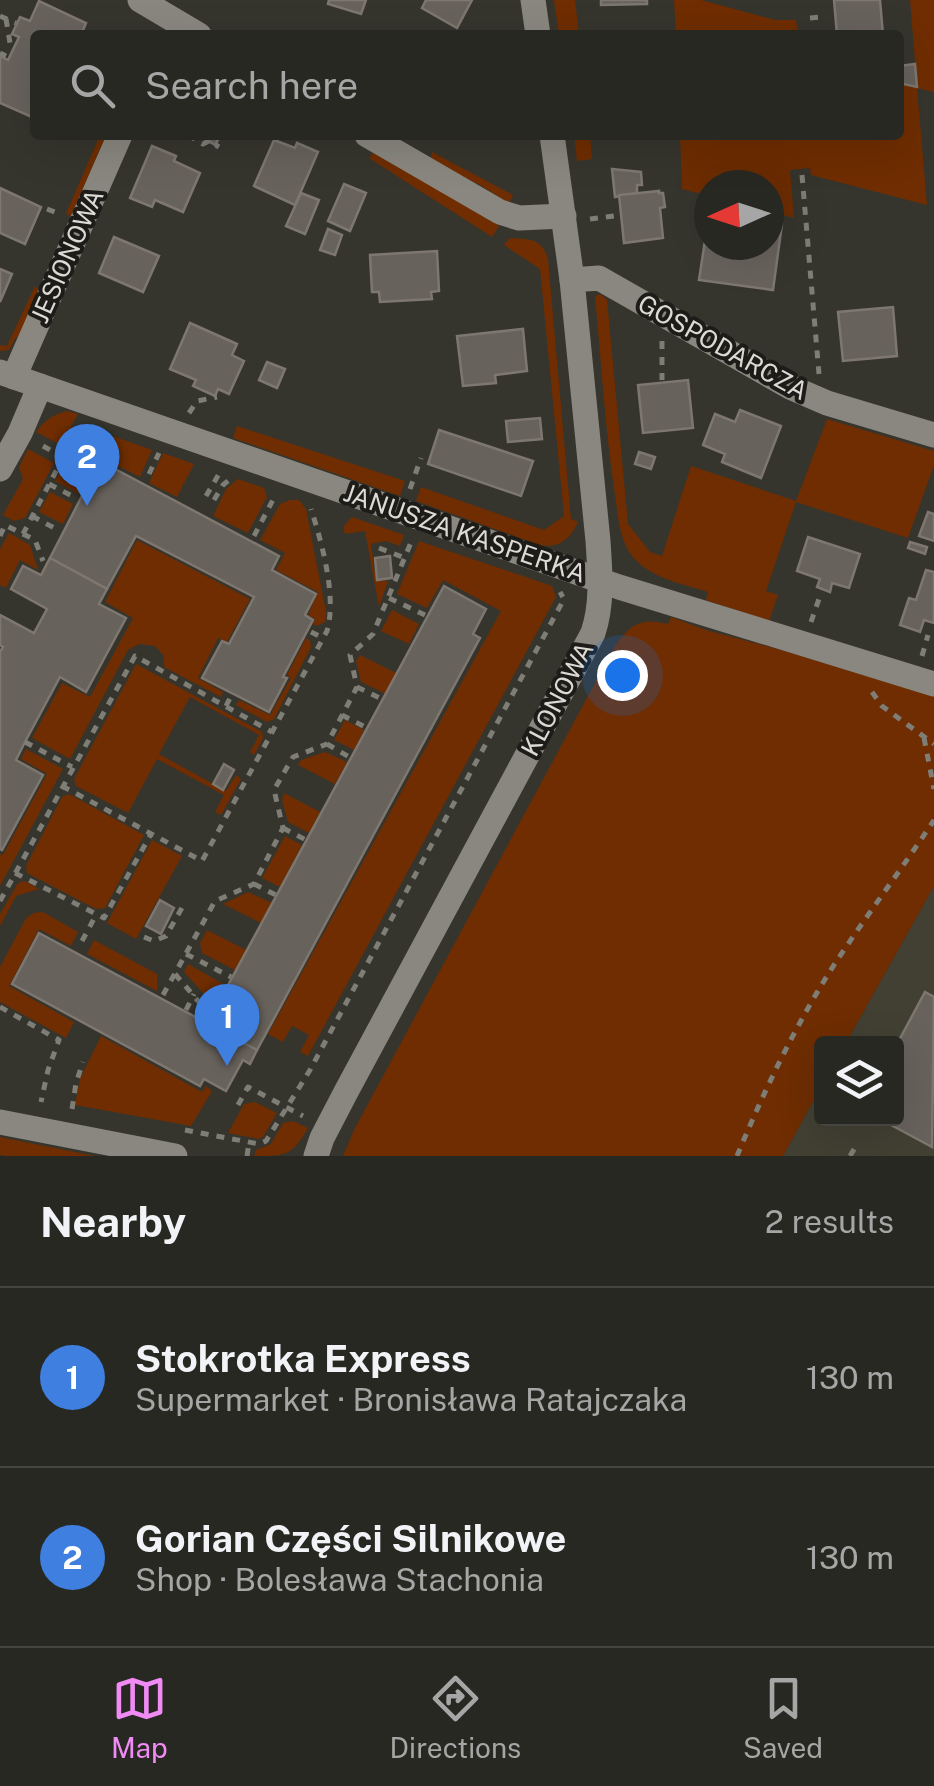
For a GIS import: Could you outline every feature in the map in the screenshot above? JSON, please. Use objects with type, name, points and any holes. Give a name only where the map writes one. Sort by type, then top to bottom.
[{"type":"street","points":[[140,0],[167,27]]},
{"type":"street","points":[[533,0],[537,30]]},
{"type":"street","name":"JESIONOWA","points":[[7,375],[118,140]]},
{"type":"street","points":[[376,140],[500,212],[519,218],[573,218]]},
{"type":"street","name":"KLONOWA","points":[[316,1156],[347,1090],[597,620],[598,541],[572,280],[573,218],[553,140]]},
{"type":"street","name":"GOSPODARCZA","points":[[572,280],[598,278],[822,402],[934,435]]},
{"type":"street","name":"JANUSZA KASPERKA","points":[[7,375],[600,580],[934,684]]},
{"type":"street","points":[[0,469],[40,386]]},
{"type":"street","points":[[0,1122],[175,1156]]},
{"type":"path","points":[[810,18],[822,17]]},
{"type":"path","points":[[3,18],[16,24]]},
{"type":"path","points":[[3,18],[10,44]]},
{"type":"path","points":[[196,140],[219,147]]},
{"type":"path","points":[[802,175],[822,402]]},
{"type":"path","points":[[573,218],[614,216]]},
{"type":"path","points":[[188,416],[197,400],[216,397]]},
{"type":"path","points":[[23,534],[84,420]]},
{"type":"path","points":[[20,433],[64,457]]},
{"type":"path","points":[[149,474],[162,446]]},
{"type":"path","points":[[206,496],[222,467]]},
{"type":"path","points":[[214,500],[222,485],[240,473]]},
{"type":"path","points":[[49,484],[76,498]]},
{"type":"path","points":[[254,536],[280,487]]},
{"type":"path","points":[[62,786],[202,861],[323,638],[331,616],[310,504]]},
{"type":"path","points":[[32,516],[58,530]]},
{"type":"path","points":[[0,536],[6,525],[35,540],[43,561]]},
{"type":"path","points":[[164,996],[214,901],[254,884],[283,828],[274,790],[293,757],[327,744],[357,687],[350,655],[373,634],[416,533]]},
{"type":"path","points":[[380,548],[405,558]]},
{"type":"path","points":[[189,1130],[259,1144],[266,1141],[288,1108],[564,599],[556,584]]},
{"type":"path","points":[[388,598],[425,615]]},
{"type":"path","points":[[311,632],[323,638]]},
{"type":"path","points":[[0,901],[134,656],[272,732]]},
{"type":"path","points":[[848,657],[882,706],[934,744]]},
{"type":"path","points":[[357,687],[382,700]]},
{"type":"path","points":[[226,706],[231,696]]},
{"type":"path","points":[[342,715],[367,728]]},
{"type":"path","points":[[924,738],[934,789]]},
{"type":"path","points":[[25,742],[72,767]]},
{"type":"path","points":[[327,744],[351,758]]},
{"type":"path","points":[[737,1156],[806,1012],[934,820]]},
{"type":"path","points":[[283,828],[306,840]]},
{"type":"path","points":[[15,872],[104,918],[151,834]]},
{"type":"path","points":[[254,884],[276,895]]},
{"type":"path","points":[[144,937],[154,942],[166,936],[182,906]]},
{"type":"path","points":[[82,941],[96,914]]},
{"type":"path","points":[[186,954],[231,977]]},
{"type":"path","points":[[175,974],[211,1016]]},
{"type":"path","points":[[186,1010],[194,994]]},
{"type":"path","points":[[0,1008],[60,1040],[40,1105]]},
{"type":"path","points":[[72,1109],[83,1062]]},
{"type":"path","points":[[238,1105],[248,1087],[288,1108]]},
{"type":"path","points":[[246,1156],[249,1142]]},
{"type":"path","points":[[850,1156],[856,1146]]},
{"type":"shaded area","points":[[554,0],[575,0],[578,30],[558,30]]},
{"type":"shaded area","points":[[674,0],[701,0],[775,20],[796,20],[798,30],[676,30]]},
{"type":"shaded area","points":[[910,0],[934,0],[934,92],[917,88],[927,205],[811,175],[810,168],[790,170],[794,218],[784,215],[784,170],[694,170],[694,192],[682,189],[680,140],[904,140],[904,84],[917,86]]},
{"type":"shaded area","points":[[98,140],[104,140],[71,216],[66,214]]},
{"type":"shaded area","points":[[575,140],[590,140],[592,159],[577,161]]},
{"type":"shaded area","points":[[374,151],[499,226],[492,237],[369,158]]},
{"type":"shaded area","points":[[432,152],[513,195],[509,203],[430,160]]},
{"type":"shaded area","points":[[510,238],[538,243],[548,259],[571,519],[578,522],[567,539],[550,546],[416,501],[421,487],[544,530],[564,516],[540,269],[504,245]]},
{"type":"shaded area","points":[[35,286],[39,290],[19,338],[9,350],[0,351],[0,345],[7,346]]},
{"type":"shaded area","points":[[601,294],[607,300],[628,524],[650,552],[662,556],[691,466],[796,501],[827,419],[934,451],[934,465],[908,538],[796,502],[766,591],[778,595],[769,621],[706,600],[708,592],[667,579],[639,564],[624,541],[614,489],[595,296]]},
{"type":"shaded area","points":[[67,411],[78,414],[61,445],[36,432],[49,418]]},
{"type":"shaded area","points":[[85,426],[152,450],[140,477],[98,456],[79,494],[55,481]]},
{"type":"shaded area","points":[[237,426],[405,481],[400,496],[233,438]]},
{"type":"shaded area","points":[[28,449],[54,463],[25,518],[14,521],[3,515],[23,479],[19,467]]},
{"type":"shaded area","points":[[163,453],[194,464],[177,497],[149,483]]},
{"type":"shaded area","points":[[238,479],[264,488],[267,497],[248,533],[213,516],[226,489]]},
{"type":"shaded area","points":[[50,492],[73,504],[63,524],[39,512]]},
{"type":"shaded area","points":[[299,500],[306,509],[326,612],[325,622],[316,626],[315,619],[308,615],[318,592],[276,570],[285,553],[260,540],[280,504]]},
{"type":"shaded area","points":[[352,517],[404,535],[400,546],[386,541],[371,544],[376,581],[388,581],[379,607],[365,531],[345,534],[343,527]]},
{"type":"shaded area","points":[[9,533],[30,545],[38,570],[20,560],[6,588],[0,585],[0,549]]},
{"type":"shaded area","points":[[137,540],[250,599],[227,642],[218,638],[198,678],[223,692],[221,697],[164,667],[164,656],[155,646],[139,644],[128,650],[70,759],[32,738],[62,683],[90,697],[133,618],[105,602]]},
{"type":"shaded area","points":[[419,541],[552,586],[556,597],[308,1056],[300,1052],[309,1035],[292,1026],[283,1042],[268,1034],[501,611],[443,580],[427,608],[397,594]]},
{"type":"shaded area","points":[[392,610],[419,624],[409,644],[381,631]]},
{"type":"shaded area","points":[[671,617],[934,696],[934,886],[850,1036],[814,1036],[814,1100],[783,1156],[343,1156],[615,646],[637,624],[668,624]]},
{"type":"shaded area","points":[[306,638],[311,647],[274,719],[267,722],[236,705],[239,700],[270,715],[291,678],[287,675]]},
{"type":"shaded area","points":[[360,655],[396,673],[386,694],[361,682],[356,661]]},
{"type":"shaded area","points":[[136,664],[262,732],[254,755],[250,752],[259,735],[190,697],[159,754],[226,791],[236,775],[241,779],[221,815],[215,812],[224,795],[157,759],[128,813],[76,786],[74,779]]},
{"type":"shaded area","points":[[345,720],[364,730],[354,750],[334,740]]},
{"type":"shaded area","points":[[26,749],[63,769],[0,886],[0,854],[3,855],[47,774],[21,759]]},
{"type":"shaded area","points":[[325,752],[347,762],[335,784],[298,765],[301,760]]},
{"type":"shaded area","points":[[284,793],[320,812],[309,833],[288,822]]},
{"type":"shaded area","points":[[69,794],[144,835],[105,908],[96,909],[27,873],[26,866],[62,797]]},
{"type":"shaded area","points":[[285,836],[302,845],[280,887],[262,878]]},
{"type":"shaded area","points":[[152,840],[182,856],[136,939],[107,923]]},
{"type":"shaded area","points":[[25,881],[39,889],[16,896],[0,926],[0,914],[18,883]]},
{"type":"shaded area","points":[[934,886],[934,1156],[783,1156],[814,1100],[814,1126],[904,1126],[904,1036],[850,1036]]},
{"type":"shaded area","points":[[248,892],[272,903],[261,923],[223,904]]},
{"type":"shaded area","points":[[43,912],[78,932],[71,946],[39,929],[9,986],[74,1022],[66,1038],[0,1002],[0,967],[26,918]]},
{"type":"shaded area","points":[[207,930],[246,950],[235,970],[202,953],[200,943]]},
{"type":"shaded area","points":[[94,940],[157,974],[157,991],[87,954]]},
{"type":"shaded area","points":[[188,964],[227,986],[216,1007],[184,972]]},
{"type":"shaded area","points":[[101,1036],[202,1092],[206,1086],[212,1091],[191,1126],[75,1105],[80,1079]]},
{"type":"shaded area","points":[[255,1102],[277,1113],[263,1137],[228,1133],[244,1104]]},
{"type":"shaded area","points":[[293,1121],[308,1128],[292,1149],[281,1155],[254,1156],[256,1150],[271,1144],[283,1123]]},
{"type":"shaded area","points":[[0,1137],[95,1156],[0,1155]]},
{"type":"building","points":[[329,0],[366,0],[361,14],[328,4]]},
{"type":"building","points":[[426,0],[472,0],[457,28],[422,8]]},
{"type":"building","points":[[601,0],[647,0],[647,4],[601,5]]},
{"type":"building","points":[[834,0],[880,0],[883,30],[837,30]]},
{"type":"building","points":[[39,1],[86,23],[83,30],[30,30],[30,116],[0,103],[0,56],[8,60],[19,37],[12,34],[20,17],[30,21]]},
{"type":"building","points":[[915,64],[917,87],[904,84],[904,65]]},
{"type":"building","points":[[274,140],[295,148],[297,143],[318,152],[295,205],[254,186]]},
{"type":"building","points":[[152,146],[176,156],[174,161],[200,173],[183,212],[155,200],[152,207],[130,198]]},
{"type":"building","points":[[612,169],[641,172],[642,185],[637,185],[637,193],[615,197]]},
{"type":"building","points":[[344,184],[366,193],[350,231],[328,221]]},
{"type":"building","points":[[0,188],[41,207],[25,244],[0,233]]},
{"type":"building","points":[[301,193],[319,200],[305,234],[286,226]]},
{"type":"building","points":[[663,193],[665,207],[660,208],[663,238],[624,243],[619,195]]},
{"type":"building","points":[[328,229],[342,235],[335,255],[320,250]]},
{"type":"building","points":[[114,237],[159,256],[143,292],[99,273]]},
{"type":"building","points":[[437,251],[439,291],[431,292],[432,299],[380,302],[379,292],[372,292],[370,255]]},
{"type":"building","points":[[702,260],[777,260],[773,290],[699,280]]},
{"type":"building","points":[[0,269],[12,274],[0,302]]},
{"type":"building","points":[[893,307],[897,356],[843,361],[838,312]]},
{"type":"building","points":[[190,323],[237,344],[232,355],[244,361],[229,394],[218,389],[215,396],[193,386],[196,380],[170,369]]},
{"type":"building","points":[[523,329],[527,371],[495,375],[496,383],[463,386],[457,336]]},
{"type":"building","points":[[267,362],[285,369],[277,388],[259,380]]},
{"type":"building","points":[[688,380],[693,428],[643,433],[638,385]]},
{"type":"building","points":[[740,410],[781,426],[761,478],[722,462],[725,454],[703,445],[715,414],[735,422]]},
{"type":"building","points":[[540,418],[542,439],[508,442],[506,421]]},
{"type":"building","points":[[439,430],[533,461],[521,496],[428,464]]},
{"type":"building","points":[[639,452],[655,457],[651,469],[635,464]]},
{"type":"building","points":[[100,461],[279,556],[272,570],[316,594],[305,615],[313,620],[269,712],[202,678],[222,641],[229,644],[254,597],[136,536],[107,589],[50,558]]},
{"type":"building","points":[[928,512],[934,514],[934,541],[919,536]]},
{"type":"building","points":[[808,537],[860,554],[849,588],[832,583],[830,592],[817,587],[820,579],[797,571]]},
{"type":"building","points":[[910,542],[927,547],[925,554],[908,548]]},
{"type":"building","points":[[390,556],[392,578],[377,580],[375,558]]},
{"type":"building","points":[[50,558],[107,589],[99,604],[126,618],[86,692],[60,677],[25,742],[16,760],[43,775],[2,850],[0,615],[34,633],[47,609],[11,589],[23,566],[41,575]]},
{"type":"building","points":[[926,570],[934,572],[934,623],[924,620],[920,632],[900,625],[909,598],[916,600]]},
{"type":"building","points":[[444,586],[486,609],[473,634],[480,638],[257,1050],[207,1024]]},
{"type":"building","points":[[224,764],[234,770],[223,790],[213,784]]},
{"type":"building","points":[[160,900],[174,908],[161,934],[146,926]]},
{"type":"building","points":[[39,933],[257,1050],[250,1064],[243,1060],[226,1091],[204,1079],[200,1086],[12,984]]},
{"type":"building","points":[[925,992],[934,997],[932,1147],[893,1126],[904,1126],[901,1036]]},
{"type":"place","name":"Gorian Części Silnikowe","points":[[87,506]]},
{"type":"place","name":"Stokrotka Express","points":[[227,1066]]}]
